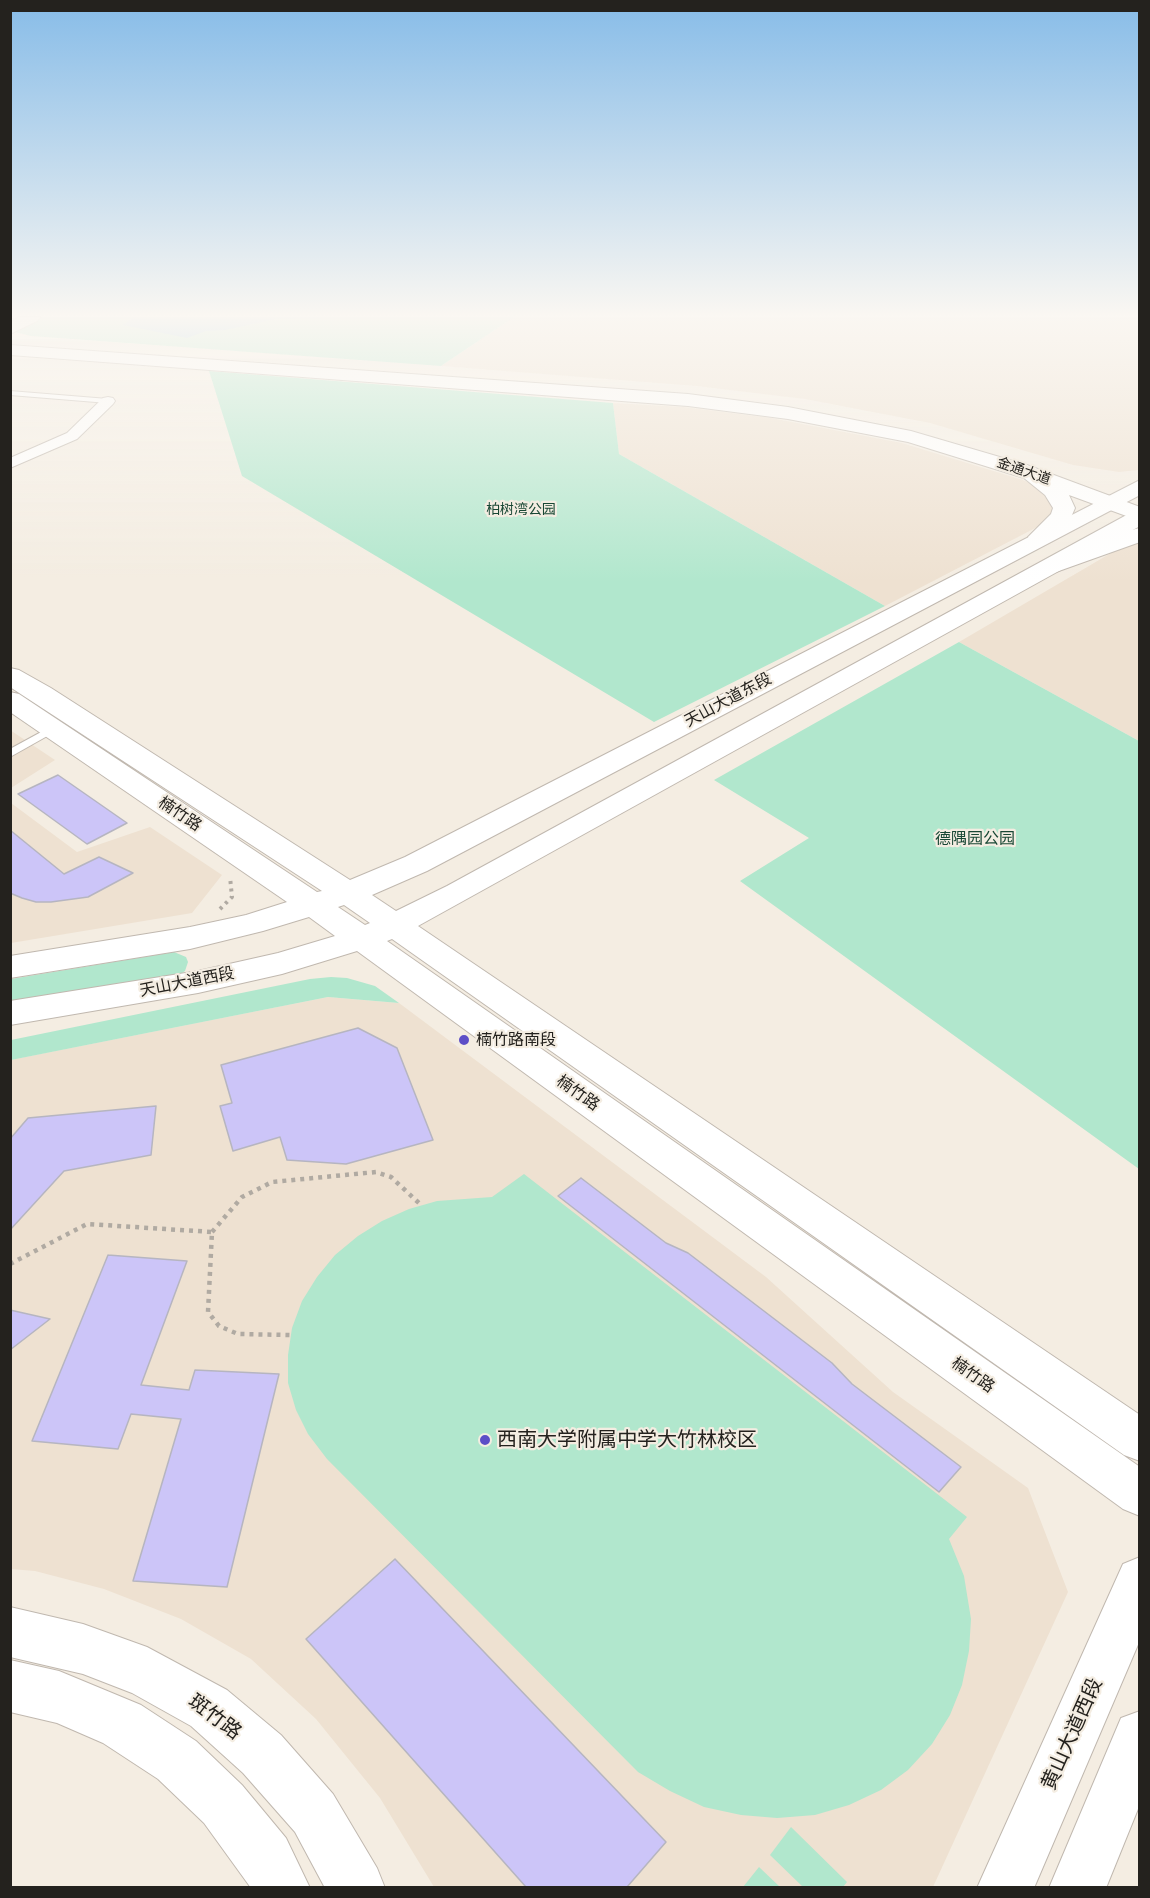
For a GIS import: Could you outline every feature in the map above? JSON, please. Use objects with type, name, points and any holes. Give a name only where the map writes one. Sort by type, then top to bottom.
[{"type":"main road","name":"金通大道","points":[[731,406],[788,413],[888,432],[1020,469],[1129,493]]},
{"type":"main road","name":"金通大道","points":[[816,406],[927,426],[1034,457],[1129,493],[1140,516]]},
{"type":"main road","points":[[1020,469],[1053,490],[1064,508],[1061,517],[1039,537]]},
{"type":"main road","name":"天山大道东段","points":[[314,905],[416,864],[1039,537],[1129,493]]},
{"type":"main road","points":[[361,939],[395,925],[469,887],[1056,565],[1140,516]]},
{"type":"main road","points":[[1056,565],[1118,540],[1140,536]]},
{"type":"main road","name":"楠竹路","points":[[10,676],[52,700],[348,893],[1140,1442]]},
{"type":"main road","name":"楠竹路","points":[[10,700],[314,905],[1140,1494]]},
{"type":"main road","points":[[10,967],[190,938],[252,924],[314,905]]},
{"type":"main road","name":"天山大道西段","points":[[10,1013],[198,982],[282,963],[361,939]]},
{"type":"main road","name":"黄山大道西段","points":[[1005,1887],[1140,1581]]},
{"type":"main road","name":"斑竹路","points":[[10,1632],[83,1648],[147,1672],[209,1708],[262,1754],[314,1813],[357,1887]]},
{"type":"main road","points":[[10,1686],[59,1697],[112,1720],[177,1760],[223,1804],[266,1858],[282,1887]]},
{"type":"main road","points":[[1077,1887],[1140,1737]]},
{"type":"street","points":[[10,464],[72,436],[103,406]]},
{"type":"lane","points":[[10,753],[54,728]]},
{"type":"path","points":[[215,913],[232,897],[232,880],[227,872]]},
{"type":"path","points":[[291,1335],[238,1334],[219,1326],[208,1312],[212,1232],[242,1197],[272,1182],[376,1172],[391,1177],[421,1205]]},
{"type":"path","points":[[10,1264],[87,1224],[212,1232]]},
{"type":"shaded area","points":[[613,406],[684,407],[771,418],[902,443],[1023,480],[1042,489],[1055,506],[1045,523],[885,606],[619,454]]},
{"type":"shaded area","points":[[839,406],[1139,406],[1139,470],[1119,472],[1073,465],[930,423]]},
{"type":"shaded area","points":[[1139,542],[1139,741],[959,642],[1123,546]]},
{"type":"shaded area","points":[[10,730],[55,760],[11,788],[10,788]]},
{"type":"shaded area","points":[[11,803],[77,852],[150,827],[222,875],[192,913],[11,943]]},
{"type":"shaded area","name":"西南大学附属中学大竹林校区","points":[[328,997],[399,1003],[766,1277],[893,1392],[1028,1488],[1068,1592],[933,1887],[434,1887],[380,1798],[316,1719],[251,1659],[181,1619],[104,1589],[35,1571],[11,1569],[10,1060]]},
{"type":"green space","name":"柏树湾公园","points":[[220,406],[613,406],[619,454],[885,606],[654,722],[242,476]]},
{"type":"green space","name":"德隅园公园","points":[[959,642],[1139,741],[1139,1169],[740,881],[809,838],[714,780]]},
{"type":"green space","points":[[174,952],[186,957],[188,962],[185,971],[178,976],[11,1005],[11,979]]},
{"type":"green space","points":[[347,978],[375,986],[399,1003],[328,997],[11,1060],[11,1040],[310,979]]},
{"type":"green space","points":[[524,1174],[967,1517],[949,1539],[964,1576],[971,1619],[969,1651],[962,1685],[950,1715],[932,1744],[908,1770],[881,1790],[849,1805],[815,1815],[777,1818],[741,1815],[704,1807],[638,1772],[327,1459],[308,1434],[296,1410],[288,1383],[288,1355],[292,1328],[302,1301],[317,1277],[335,1255],[358,1236],[382,1221],[409,1209],[437,1201],[492,1197]]},
{"type":"green space","points":[[791,1827],[847,1882],[843,1887],[803,1887],[770,1855]]},
{"type":"green space","points":[[759,1867],[780,1887],[743,1887]]},
{"type":"building","points":[[58,775],[127,823],[87,844],[18,794]]},
{"type":"building","points":[[10,830],[64,874],[99,857],[133,873],[88,897],[51,902],[36,902],[22,898],[10,893]]},
{"type":"building","points":[[358,1028],[397,1048],[433,1140],[346,1164],[287,1160],[280,1137],[233,1151],[220,1106],[232,1103],[221,1065]]},
{"type":"building","points":[[156,1106],[151,1155],[64,1171],[10,1230],[10,1139],[28,1118]]},
{"type":"building","points":[[581,1178],[666,1243],[688,1253],[832,1363],[852,1384],[961,1467],[939,1492],[558,1196]]},
{"type":"building","points":[[108,1255],[187,1261],[141,1385],[189,1390],[195,1370],[279,1374],[227,1587],[133,1581],[181,1419],[131,1414],[118,1449],[32,1441]]},
{"type":"building","points":[[10,1310],[50,1319],[10,1350]]},
{"type":"building","points":[[395,1559],[666,1842],[627,1887],[526,1887],[306,1639]]},
{"type":"place","name":"楠竹路南段","points":[[464,1040]]},
{"type":"place","name":"西南大学附属中学大竹林校区","points":[[485,1440]]}]
